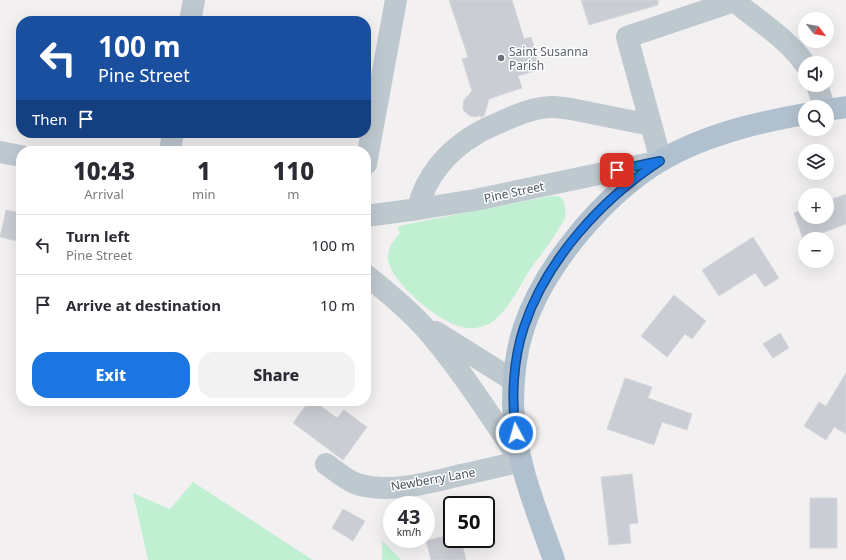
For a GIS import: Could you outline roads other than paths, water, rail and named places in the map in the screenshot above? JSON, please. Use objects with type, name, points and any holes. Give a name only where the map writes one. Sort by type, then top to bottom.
[{"type":"main road","points":[[834,109],[846,107]]},
{"type":"main road","points":[[554,560],[529,490],[521,461],[514,424],[513,403],[517,356],[523,328],[546,279],[573,240],[608,203],[642,173],[660,161],[697,143],[727,132],[773,119],[798,115]]},
{"type":"street","points":[[191,16],[194,0]]},
{"type":"street","points":[[371,137],[396,0]]},
{"type":"street","points":[[660,161],[627,37],[733,0],[782,39],[799,56]]},
{"type":"street","points":[[418,209],[420,199],[430,178],[449,154],[476,134],[524,112],[539,108],[566,108],[651,126]]},
{"type":"street","points":[[0,152],[16,155]]},
{"type":"street","name":"Pine Street","points":[[371,215],[482,199],[660,161]]},
{"type":"street","points":[[371,279],[412,315],[446,339],[514,381]]},
{"type":"street","points":[[412,315],[452,362],[521,461]]},
{"type":"street","name":"Newberry Lane","points":[[326,464],[346,478],[357,483],[368,486],[392,487],[426,483],[521,461]]},
{"type":"place","name":"Saint Susanna Parish","points":[[501,58]]}]
